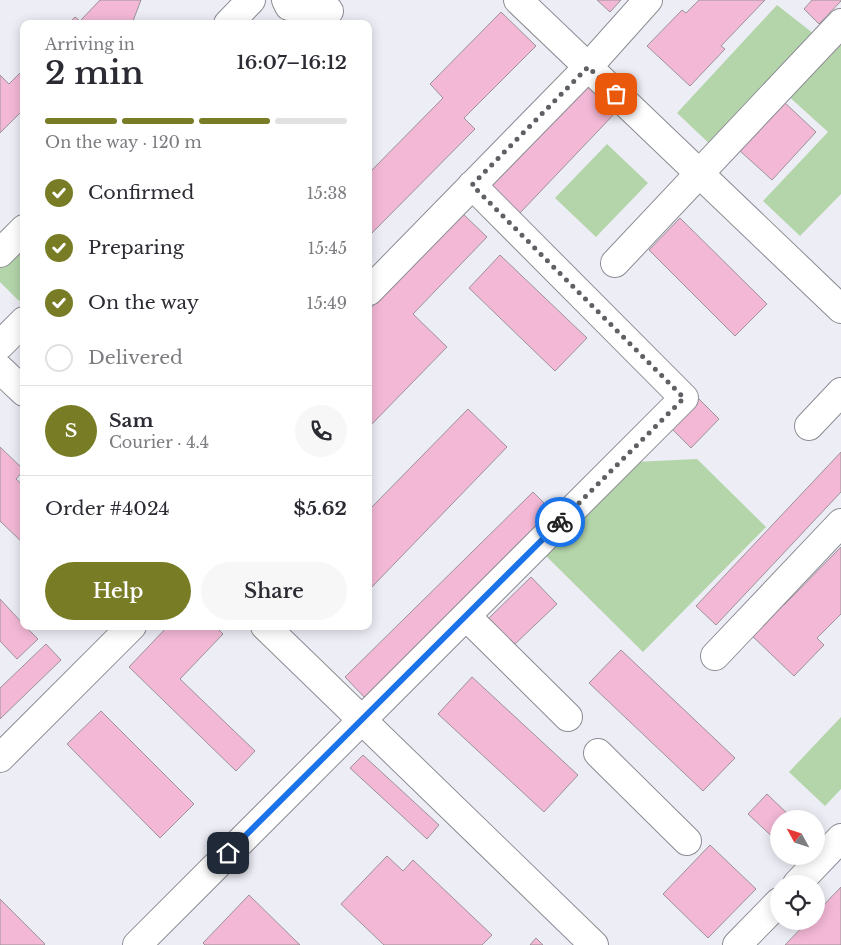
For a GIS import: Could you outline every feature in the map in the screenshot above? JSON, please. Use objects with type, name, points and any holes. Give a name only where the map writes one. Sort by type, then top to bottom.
[{"type":"street","points":[[234,20],[251,0]]},
{"type":"street","points":[[286,0],[289,6],[328,12]]},
{"type":"street","points":[[518,0],[841,309]]},
{"type":"street","points":[[372,288],[588,67],[648,0]]},
{"type":"street","points":[[615,263],[841,23]]},
{"type":"street","points":[[137,945],[684,398],[472,185]]},
{"type":"street","points":[[0,253],[20,233]]},
{"type":"street","points":[[1,342],[20,325]]},
{"type":"street","points":[[0,369],[20,388]]},
{"type":"street","points":[[809,426],[841,392]]},
{"type":"street","points":[[715,656],[841,523]]},
{"type":"street","points":[[466,616],[568,717]]},
{"type":"street","points":[[0,758],[128,630]]},
{"type":"street","points":[[269,630],[594,945]]},
{"type":"street","points":[[598,753],[687,841]]},
{"type":"street","points":[[806,875],[841,838]]},
{"type":"street","points":[[737,945],[770,911]]},
{"type":"green space","points":[[777,5],[828,45],[841,32],[841,194],[800,236],[763,201],[828,132],[774,83],[714,148],[677,113]]},
{"type":"green space","points":[[607,144],[648,183],[596,237],[555,198]]},
{"type":"green space","points":[[20,249],[19,301],[0,282],[0,268]]},
{"type":"green space","points":[[697,459],[766,527],[643,652],[544,554],[634,462]]},
{"type":"green space","points":[[841,717],[841,789],[825,806],[789,772]]},
{"type":"building","points":[[100,0],[141,0],[133,20],[81,20]]},
{"type":"building","points":[[597,0],[621,0],[610,12]]},
{"type":"building","points":[[699,0],[765,0],[721,46],[725,49],[690,86],[647,46],[682,10],[686,13]]},
{"type":"building","points":[[812,0],[841,1],[819,24],[804,9]]},
{"type":"building","points":[[501,12],[536,46],[464,118],[475,129],[372,233],[372,170],[443,98],[430,84]]},
{"type":"building","points":[[20,73],[20,113],[0,133],[0,75],[9,84]]},
{"type":"building","points":[[587,85],[616,112],[519,214],[490,186]]},
{"type":"building","points":[[784,102],[816,132],[772,180],[739,150]]},
{"type":"building","points":[[462,213],[487,237],[413,314],[447,347],[372,424],[372,307]]},
{"type":"building","points":[[680,218],[767,304],[735,336],[649,250]]},
{"type":"building","points":[[500,255],[587,338],[555,371],[469,288]]},
{"type":"building","points":[[699,399],[719,419],[691,448],[671,428]]},
{"type":"building","points":[[468,409],[507,447],[372,587],[372,507]]},
{"type":"building","points":[[0,447],[20,466],[20,474],[16,479],[20,482],[20,540],[0,521]]},
{"type":"building","points":[[841,452],[841,492],[716,625],[696,606]]},
{"type":"building","points":[[533,492],[554,513],[366,699],[345,677]]},
{"type":"building","points":[[841,547],[841,614],[817,638],[824,645],[794,676],[748,632],[779,600],[784,605]]},
{"type":"building","points":[[531,577],[557,604],[514,645],[489,618]]},
{"type":"building","points":[[0,599],[20,621],[20,630],[29,630],[38,639],[17,659],[0,641]]},
{"type":"building","points":[[164,630],[219,630],[223,634],[180,679],[255,751],[236,771],[129,667]]},
{"type":"building","points":[[46,644],[61,660],[0,719],[0,688]]},
{"type":"building","points":[[621,650],[735,758],[703,791],[589,683]]},
{"type":"building","points":[[472,677],[578,775],[544,812],[438,714]]},
{"type":"building","points":[[101,711],[194,804],[160,838],[67,744]]},
{"type":"building","points":[[363,755],[439,825],[427,839],[350,768]]},
{"type":"building","points":[[767,794],[784,810],[770,810],[770,835],[748,814]]},
{"type":"building","points":[[710,845],[756,889],[708,938],[663,894]]},
{"type":"building","points":[[387,856],[403,871],[413,860],[492,935],[482,945],[384,945],[341,904]]},
{"type":"building","points":[[841,887],[841,945],[785,945],[799,930],[825,930],[825,904]]},
{"type":"building","points":[[249,895],[300,945],[205,945],[203,943]]},
{"type":"building","points":[[0,899],[45,944],[44,945],[0,945]]},
{"type":"building","points":[[536,938],[543,945],[530,945]]},
{"type":"way so far","points":[[560,522],[684,398],[472,185],[588,67],[616,94]]},
{"type":"route","points":[[228,853],[560,522]]}]
